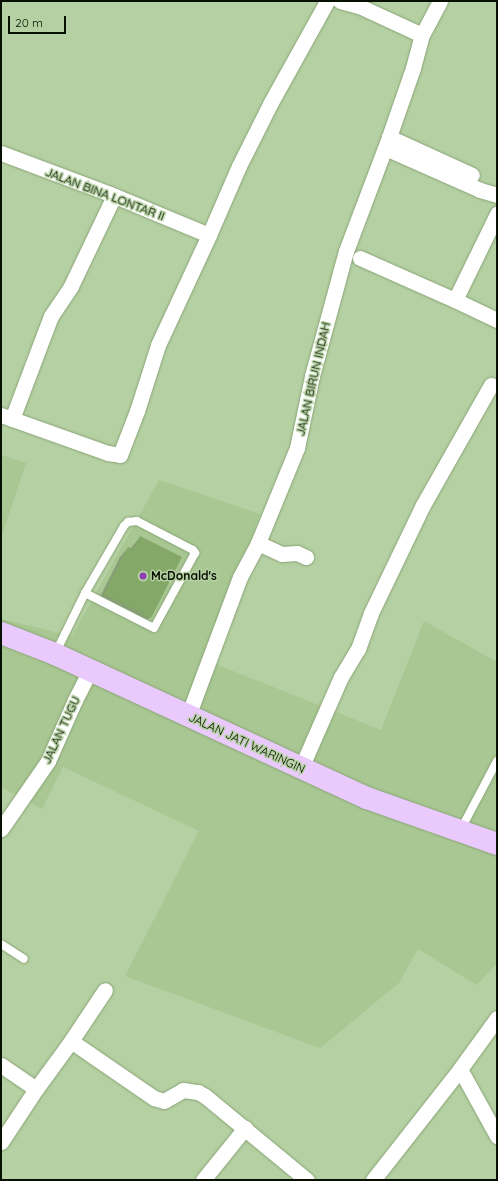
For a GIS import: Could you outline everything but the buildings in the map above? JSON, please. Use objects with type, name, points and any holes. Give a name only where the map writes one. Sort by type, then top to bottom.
[{"type":"main road","name":"JALAN JATI WARINGIN","points":[[1,633],[55,654],[367,798],[497,844]]},
{"type":"street","points":[[114,196],[71,286],[60,299],[51,316],[6,417],[108,453],[120,455],[137,411],[158,345],[252,139],[327,1]]},
{"type":"street","points":[[340,1],[359,6],[422,35]]},
{"type":"street","name":"JALAN BIRUN INDAH","points":[[188,716],[240,578],[258,543],[297,448],[312,376],[346,251],[390,137],[413,68],[422,35],[440,1]]},
{"type":"street","points":[[390,137],[472,175]]},
{"type":"street","points":[[394,152],[480,190],[497,195]]},
{"type":"street","name":"JALAN BINA LONTAR II","points":[[1,153],[114,196],[209,235]]},
{"type":"street","points":[[455,300],[497,214]]},
{"type":"street","points":[[360,258],[497,320]]},
{"type":"street","points":[[301,768],[341,677],[358,649],[371,613],[423,505],[491,385]]},
{"type":"street","points":[[258,543],[282,554],[296,553],[306,557]]},
{"type":"street","name":"JALAN TUGU","points":[[1,829],[48,761],[90,670]]},
{"type":"street","points":[[1,1142],[105,990]]},
{"type":"street","points":[[380,1177],[497,1018]]},
{"type":"street","points":[[71,1041],[154,1098],[164,1101],[183,1090],[198,1092],[245,1128],[307,1180]]},
{"type":"street","points":[[1,1066],[36,1089]]},
{"type":"street","points":[[460,1068],[497,1136]]},
{"type":"street","points":[[203,1180],[245,1128]]},
{"type":"lane","points":[[55,654],[85,593],[124,526],[128,522],[137,521],[193,550],[195,553],[154,628],[85,593]]},
{"type":"lane","points":[[460,830],[497,761]]},
{"type":"lane","points":[[1,944],[24,959]]},
{"type":"shaded area","points":[[1,455],[26,463],[1,538]]},
{"type":"shaded area","points":[[159,480],[260,514],[208,661],[381,730],[424,621],[497,662],[497,963],[477,985],[418,949],[399,983],[320,1048],[125,976],[199,831],[63,767],[42,809],[1,787],[1,619],[72,636]]},
{"type":"place","name":"McDonald's","points":[[143,576]]}]
